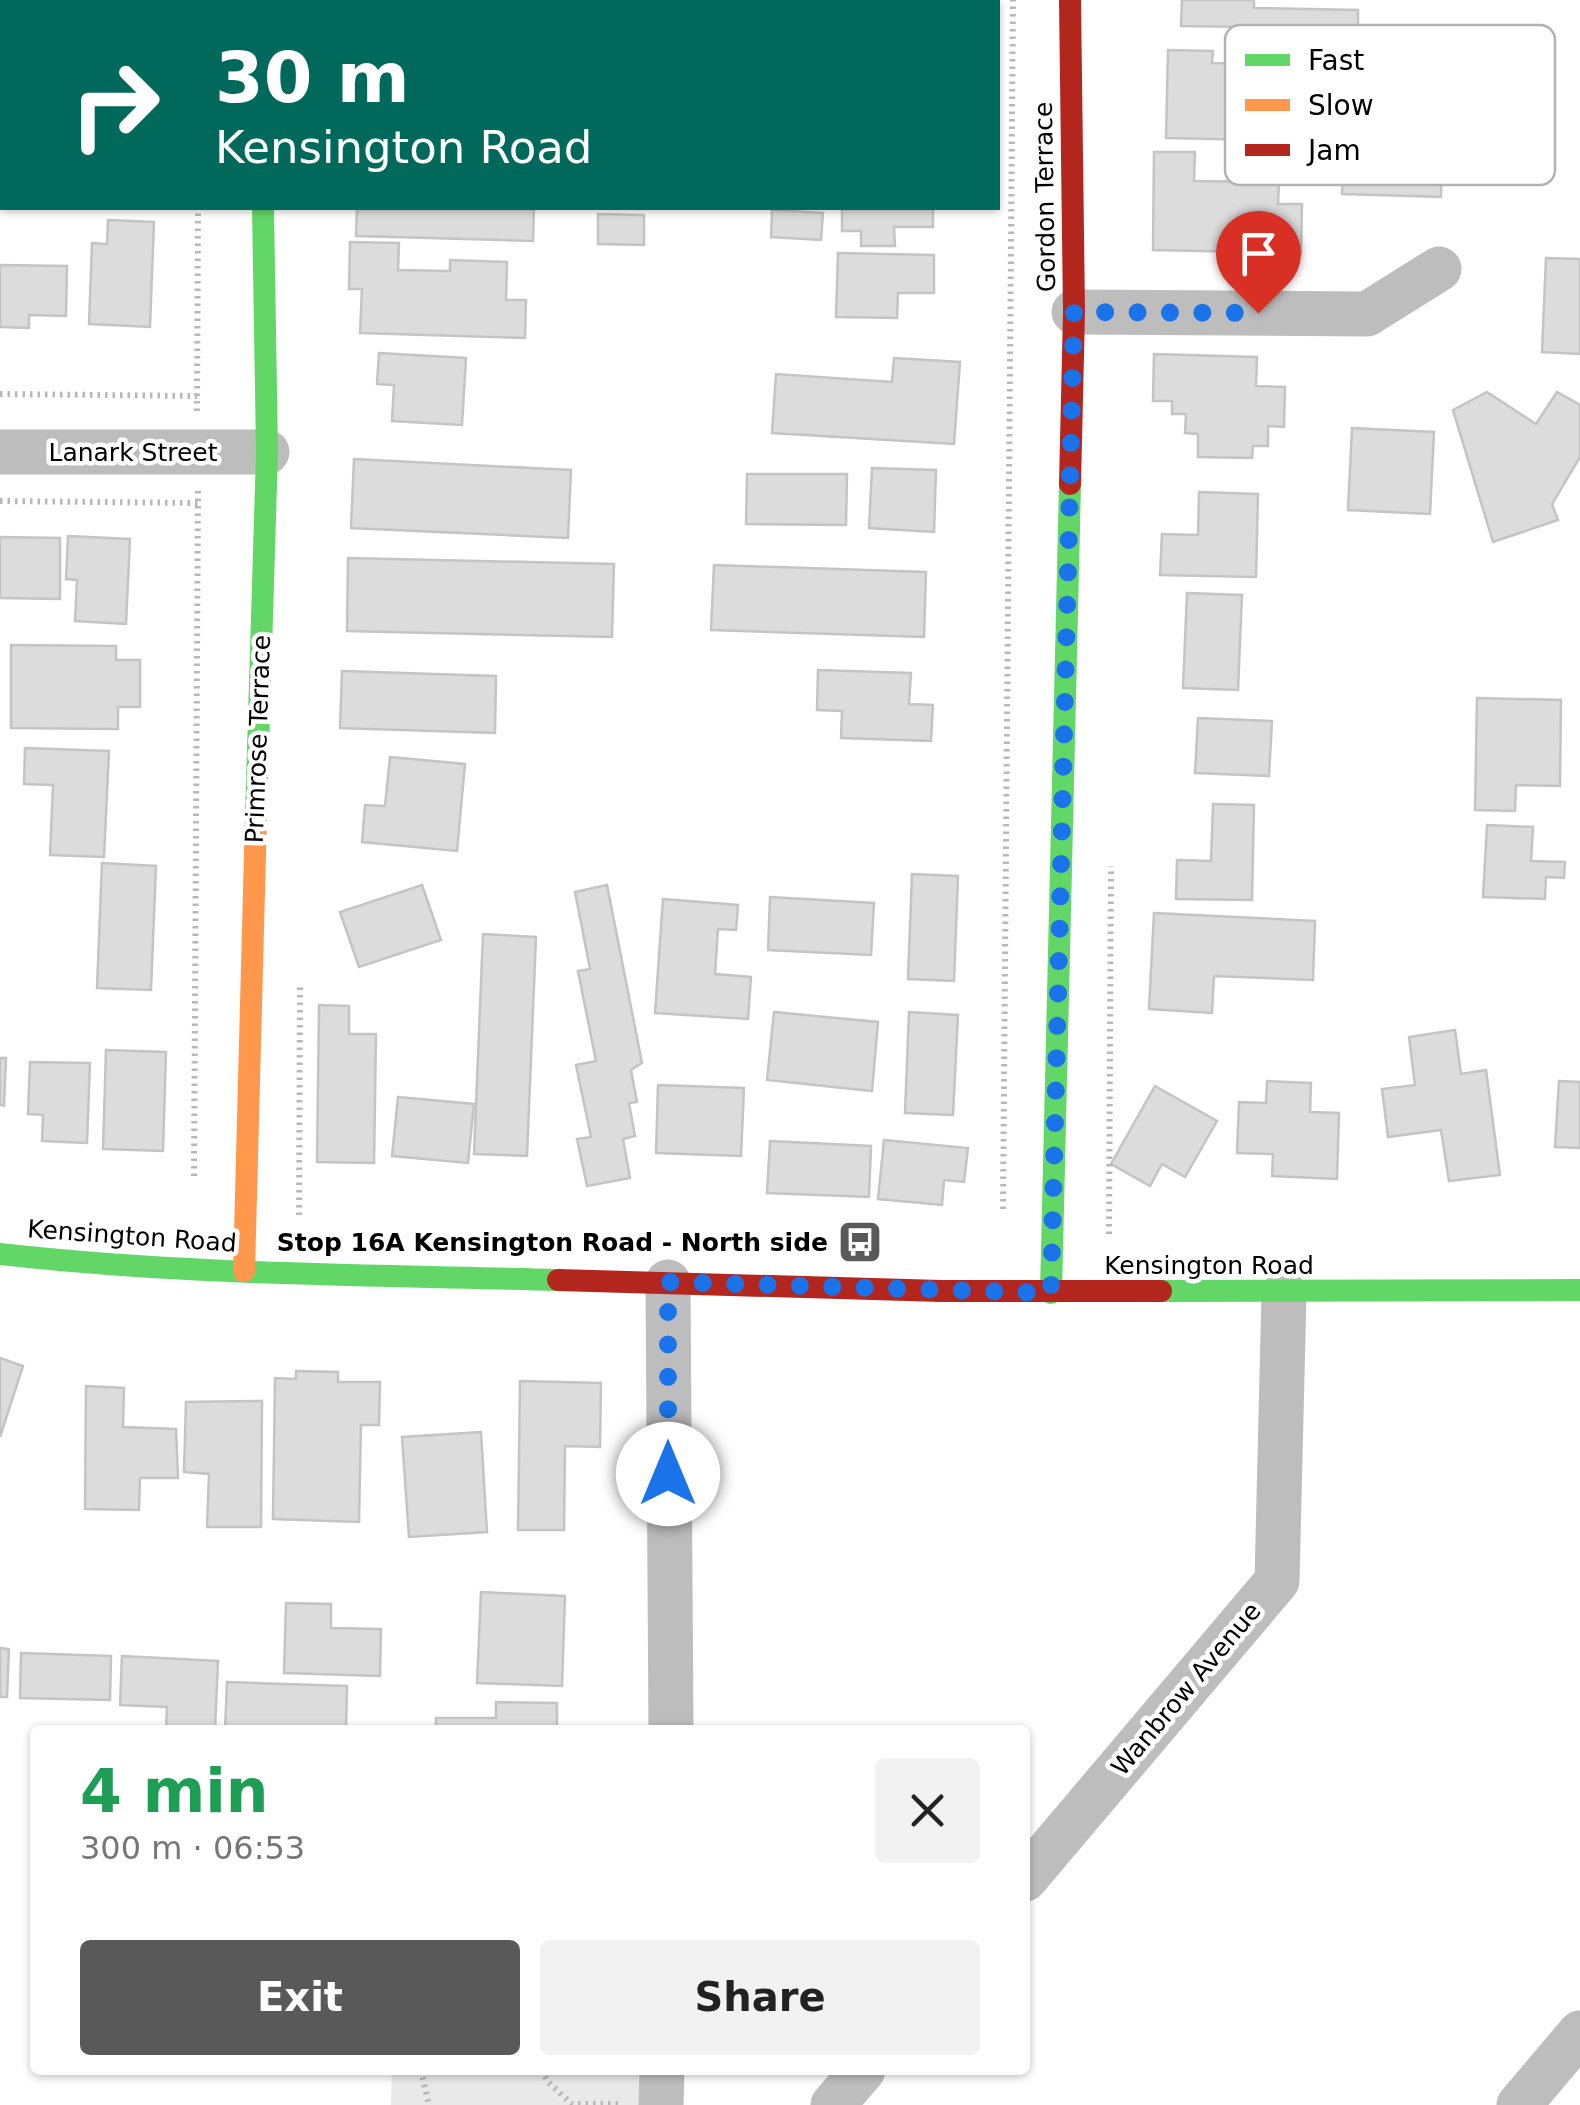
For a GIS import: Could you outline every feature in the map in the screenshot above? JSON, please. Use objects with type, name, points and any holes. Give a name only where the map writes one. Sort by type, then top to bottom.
[{"type":"street","name":"Gordon Terrace","points":[[1051,1293],[1074,312],[1070,0]]},
{"type":"street","name":"Primrose Terrace","points":[[244,1271],[267,452],[263,210]]},
{"type":"street","points":[[1074,312],[1367,314],[1439,269]]},
{"type":"street","name":"Lanark Street","points":[[0,452],[267,452]]},
{"type":"street","name":"Kensington Road","points":[[0,1254],[69,1262],[244,1271],[1051,1293],[1580,1290]]},
{"type":"street","points":[[668,1282],[671,1725]]},
{"type":"street","name":"Wanbrow Avenue","points":[[1030,1873],[1277,1581],[1284,1293]]},
{"type":"street","points":[[1520,2105],[1580,2033]]},
{"type":"street","points":[[661,2105],[662,2075]]},
{"type":"street","points":[[833,2105],[859,2075]]},
{"type":"path","points":[[1003,1213],[1012,0]]},
{"type":"path","points":[[0,394],[197,396],[198,210]]},
{"type":"path","points":[[0,501],[198,503],[194,1192]]},
{"type":"path","points":[[422,2075],[429,2105]]},
{"type":"path","points":[[543,2075],[571,2104],[661,2105]]},
{"type":"shaded area","points":[[392,2075],[661,2075],[661,2105],[391,2105]]},
{"type":"building","points":[[1182,0],[1254,0],[1254,8],[1358,10],[1358,25],[1181,26]]},
{"type":"building","points":[[1168,50],[1213,51],[1212,63],[1225,63],[1225,139],[1166,138]]},
{"type":"building","points":[[1154,152],[1195,152],[1194,181],[1279,185],[1278,204],[1302,204],[1301,253],[1153,250]]},
{"type":"building","points":[[1342,185],[1441,185],[1441,197],[1342,194]]},
{"type":"building","points":[[357,210],[534,210],[533,241],[356,236]]},
{"type":"building","points":[[772,210],[823,213],[821,240],[771,237]]},
{"type":"building","points":[[842,210],[933,210],[933,227],[894,227],[895,246],[861,246],[861,231],[842,231]]},
{"type":"building","points":[[598,214],[644,215],[644,245],[598,244]]},
{"type":"building","points":[[108,220],[154,222],[150,327],[89,324],[92,243],[107,244]]},
{"type":"building","points":[[350,242],[399,243],[398,270],[450,271],[450,260],[507,262],[506,300],[526,300],[525,338],[360,333],[362,289],[349,289]]},
{"type":"building","points":[[838,253],[934,255],[934,293],[898,293],[897,318],[836,317]]},
{"type":"building","points":[[1546,258],[1580,259],[1580,354],[1542,352]]},
{"type":"building","points":[[0,265],[67,266],[66,316],[29,315],[29,328],[0,327]]},
{"type":"building","points":[[379,353],[466,358],[462,425],[392,421],[394,385],[377,384]]},
{"type":"building","points":[[1154,354],[1257,357],[1256,386],[1285,387],[1284,427],[1268,426],[1268,446],[1253,446],[1252,458],[1198,457],[1198,434],[1185,433],[1186,414],[1172,414],[1172,401],[1153,401]]},
{"type":"building","points":[[894,358],[960,362],[954,444],[772,433],[776,374],[892,382]]},
{"type":"building","points":[[1487,392],[1536,424],[1557,392],[1580,405],[1580,457],[1552,504],[1558,520],[1493,542],[1453,410]]},
{"type":"building","points":[[1352,428],[1434,432],[1430,514],[1348,510]]},
{"type":"building","points":[[354,459],[571,470],[568,538],[351,528]]},
{"type":"building","points":[[872,468],[936,470],[934,532],[869,528]]},
{"type":"building","points":[[747,474],[847,474],[846,525],[746,524]]},
{"type":"building","points":[[1199,492],[1258,494],[1256,577],[1160,575],[1162,534],[1198,535]]},
{"type":"building","points":[[68,536],[130,539],[126,624],[75,621],[77,580],[66,579]]},
{"type":"building","points":[[0,537],[60,538],[60,599],[0,598]]},
{"type":"building","points":[[348,558],[614,564],[612,637],[347,631]]},
{"type":"building","points":[[714,565],[926,572],[924,637],[711,630]]},
{"type":"building","points":[[1187,593],[1242,595],[1238,690],[1183,688]]},
{"type":"building","points":[[11,645],[116,646],[116,660],[140,660],[140,707],[118,707],[118,729],[11,728]]},
{"type":"building","points":[[818,670],[911,673],[909,704],[933,705],[931,741],[841,738],[842,711],[817,710]]},
{"type":"building","points":[[342,671],[496,676],[495,733],[340,728]]},
{"type":"building","points":[[1477,698],[1561,700],[1560,786],[1516,785],[1515,811],[1475,810]]},
{"type":"building","points":[[1198,718],[1272,721],[1269,776],[1195,773]]},
{"type":"building","points":[[25,748],[109,751],[104,857],[50,855],[53,785],[24,784]]},
{"type":"building","points":[[390,757],[465,764],[457,851],[362,842],[365,805],[385,806]]},
{"type":"building","points":[[1213,804],[1254,805],[1252,900],[1176,899],[1177,860],[1211,861]]},
{"type":"building","points":[[1487,825],[1533,827],[1531,861],[1565,862],[1564,878],[1546,877],[1545,899],[1483,897]]},
{"type":"building","points":[[102,863],[156,866],[151,990],[97,988]]},
{"type":"building","points":[[912,874],[958,876],[954,981],[908,979]]},
{"type":"building","points":[[422,885],[441,940],[359,967],[340,912]]},
{"type":"building","points":[[607,885],[642,1063],[631,1070],[637,1102],[629,1103],[635,1136],[623,1139],[630,1178],[587,1186],[577,1139],[591,1137],[576,1065],[596,1061],[578,971],[590,969],[575,892]]},
{"type":"building","points":[[770,897],[874,903],[871,955],[768,950]]},
{"type":"building","points":[[663,899],[738,905],[736,930],[718,929],[715,974],[751,977],[748,1019],[655,1013]]},
{"type":"building","points":[[1154,913],[1315,921],[1313,980],[1214,976],[1212,1013],[1149,1009]]},
{"type":"building","points":[[483,934],[536,937],[527,1156],[474,1154]]},
{"type":"building","points":[[319,1005],[349,1006],[349,1034],[376,1034],[374,1163],[317,1162]]},
{"type":"building","points":[[774,1012],[878,1022],[872,1091],[767,1080]]},
{"type":"building","points":[[909,1012],[958,1015],[953,1115],[905,1113]]},
{"type":"building","points":[[1455,1030],[1461,1074],[1486,1070],[1500,1175],[1449,1181],[1441,1130],[1388,1137],[1382,1089],[1415,1085],[1409,1037]]},
{"type":"building","points":[[106,1050],[166,1052],[163,1151],[103,1149]]},
{"type":"building","points":[[0,1058],[6,1058],[4,1106],[0,1105]]},
{"type":"building","points":[[30,1062],[90,1063],[87,1143],[42,1141],[43,1115],[28,1114]]},
{"type":"building","points":[[1267,1081],[1311,1083],[1310,1112],[1339,1113],[1337,1179],[1272,1176],[1273,1154],[1237,1153],[1239,1102],[1266,1103]]},
{"type":"building","points":[[1559,1081],[1580,1082],[1580,1148],[1555,1147]]},
{"type":"building","points":[[658,1085],[744,1088],[741,1156],[656,1153]]},
{"type":"building","points":[[1155,1086],[1217,1121],[1185,1177],[1162,1164],[1150,1186],[1111,1164]]},
{"type":"building","points":[[398,1097],[474,1104],[468,1163],[392,1156]]},
{"type":"building","points":[[884,1140],[968,1148],[964,1182],[944,1180],[942,1205],[878,1199]]},
{"type":"building","points":[[770,1141],[871,1146],[869,1197],[767,1193]]},
{"type":"building","points":[[0,1358],[23,1366],[0,1437]]},
{"type":"building","points":[[296,1371],[338,1372],[338,1382],[380,1382],[379,1425],[361,1425],[359,1522],[273,1519],[275,1378],[296,1379]]},
{"type":"building","points":[[520,1381],[601,1383],[600,1447],[565,1446],[564,1530],[518,1530]]},
{"type":"building","points":[[86,1386],[124,1388],[123,1427],[176,1429],[178,1478],[140,1478],[139,1510],[85,1509]]},
{"type":"building","points":[[262,1401],[261,1527],[207,1527],[209,1474],[184,1472],[186,1402]]},
{"type":"building","points":[[481,1432],[487,1532],[409,1537],[402,1437]]},
{"type":"building","points":[[481,1592],[565,1596],[562,1686],[477,1683]]},
{"type":"building","points":[[286,1603],[331,1604],[331,1628],[381,1629],[380,1676],[284,1673]]},
{"type":"building","points":[[0,1648],[9,1649],[7,1697],[0,1697]]},
{"type":"building","points":[[21,1653],[111,1656],[110,1700],[20,1698]]},
{"type":"building","points":[[122,1656],[218,1661],[215,1725],[166,1725],[167,1707],[120,1705]]},
{"type":"building","points":[[227,1682],[347,1686],[346,1725],[225,1725]]},
{"type":"building","points":[[496,1702],[557,1703],[557,1725],[436,1725],[436,1718],[496,1718]]},
{"type":"traffic: fast","points":[[256,815],[267,452],[263,210]]},
{"type":"traffic: fast","points":[[1051,1293],[1070,484]]},
{"type":"traffic: fast","points":[[0,1254],[209,1270],[558,1280]]},
{"type":"traffic: fast","points":[[1161,1291],[1580,1290]]},
{"type":"traffic: slow","points":[[244,1271],[256,815]]},
{"type":"traffic: jam","points":[[1070,0],[1074,312],[1070,484]]},
{"type":"traffic: jam","points":[[558,1280],[941,1291],[1161,1291]]},
{"type":"place","name":"Stop 16A Kensington Road - North side","points":[[860,1242]]},
{"type":"route","points":[[668,1474],[668,1282],[1051,1293],[1074,312],[1258,313]]}]
